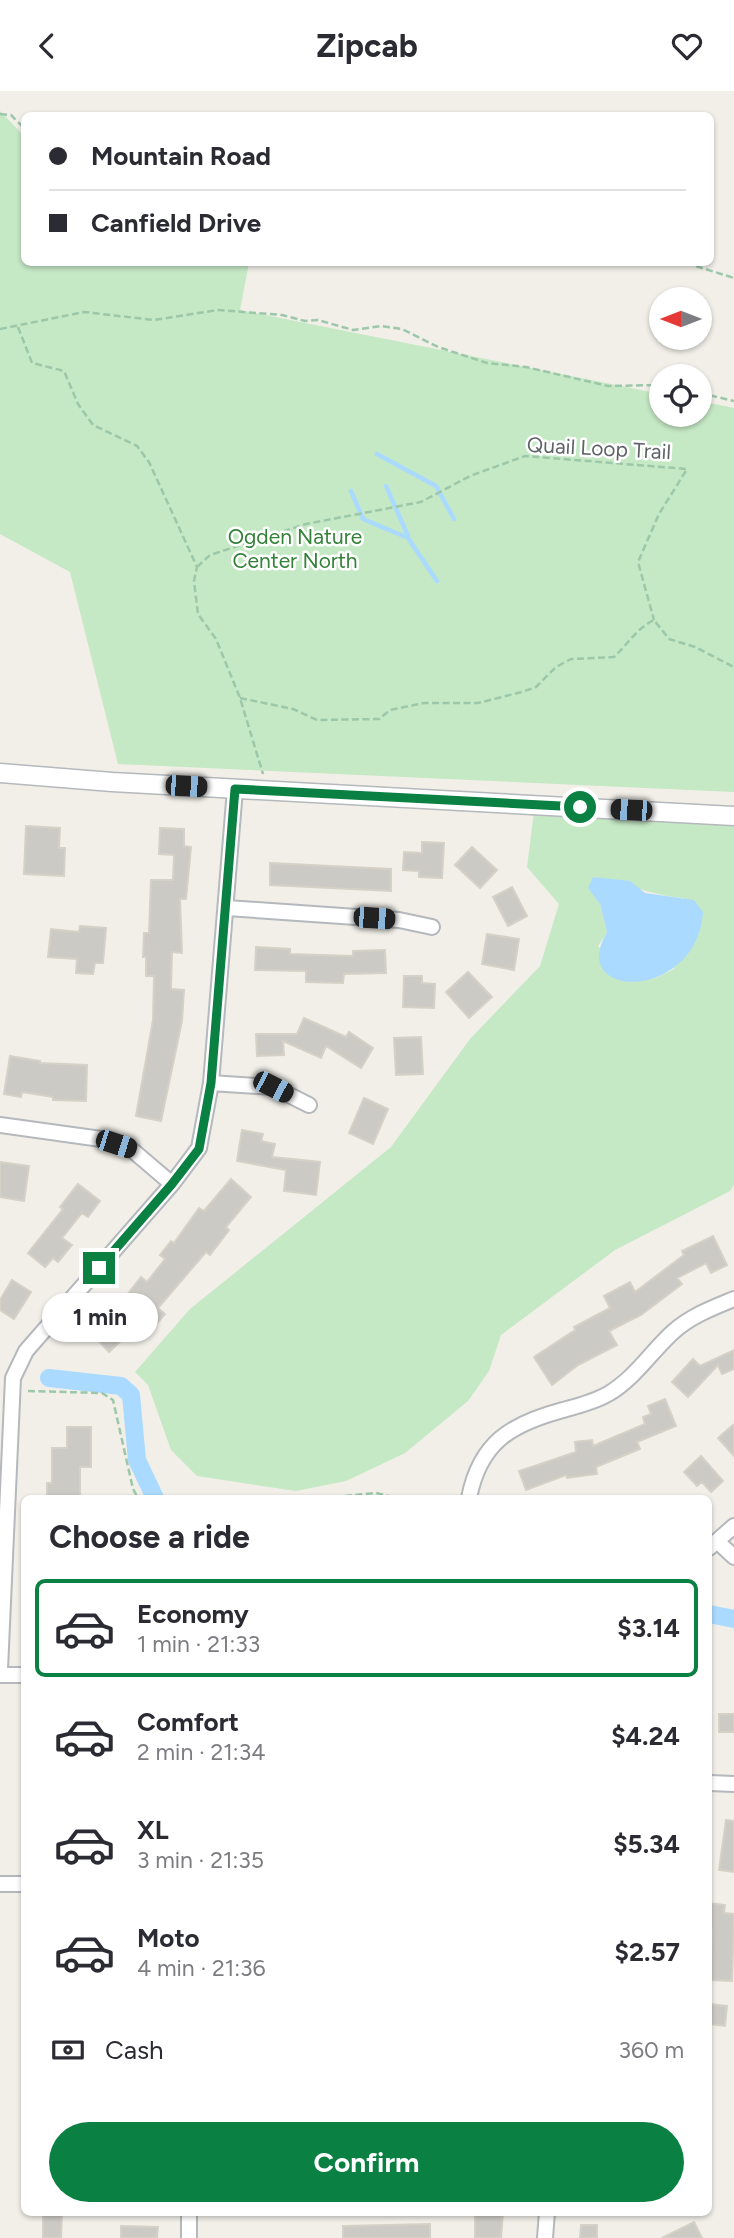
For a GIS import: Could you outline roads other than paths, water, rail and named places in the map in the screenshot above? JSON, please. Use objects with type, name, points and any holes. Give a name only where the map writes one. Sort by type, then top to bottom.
[{"type":"street","points":[[0,772],[235,789],[734,816]]},
{"type":"street","points":[[0,1669],[4,1474],[13,1378],[26,1351],[172,1184],[199,1149],[211,1083],[235,789]]},
{"type":"street","points":[[227,908],[399,920],[432,927]]},
{"type":"street","points":[[211,1083],[273,1087],[309,1105]]},
{"type":"street","points":[[0,1125],[101,1139],[131,1149],[172,1184]]},
{"type":"street","points":[[470,1495],[476,1471],[489,1449],[507,1431],[528,1419],[607,1395],[628,1380],[674,1331],[695,1315],[734,1299]]},
{"type":"street","points":[[734,1526],[713,1545],[734,1557]]},
{"type":"street","points":[[0,1675],[21,1675]]},
{"type":"street","points":[[712,1783],[734,1784]]},
{"type":"street","points":[[0,1884],[21,1884]]},
{"type":"street","points":[[189,2216],[189,2238]]},
{"type":"street","points":[[545,2238],[547,2216]]},
{"type":"water","points":[[593,877],[630,881],[645,893],[694,900],[703,912],[695,942],[680,963],[659,976],[637,982],[618,980],[604,971],[599,955],[607,932],[600,904],[588,888]]},
{"type":"waterway","points":[[377,454],[436,486],[454,519]]},
{"type":"waterway","points":[[386,486],[408,536]]},
{"type":"waterway","points":[[351,491],[363,519],[408,538],[437,581]]},
{"type":"waterway","points":[[49,1378],[121,1386],[131,1395],[137,1460],[154,1495]]},
{"type":"waterway","points":[[712,1615],[734,1619]]},
{"type":"park label","name":"Ogden Nature Center North","points":[[295,548]]}]
